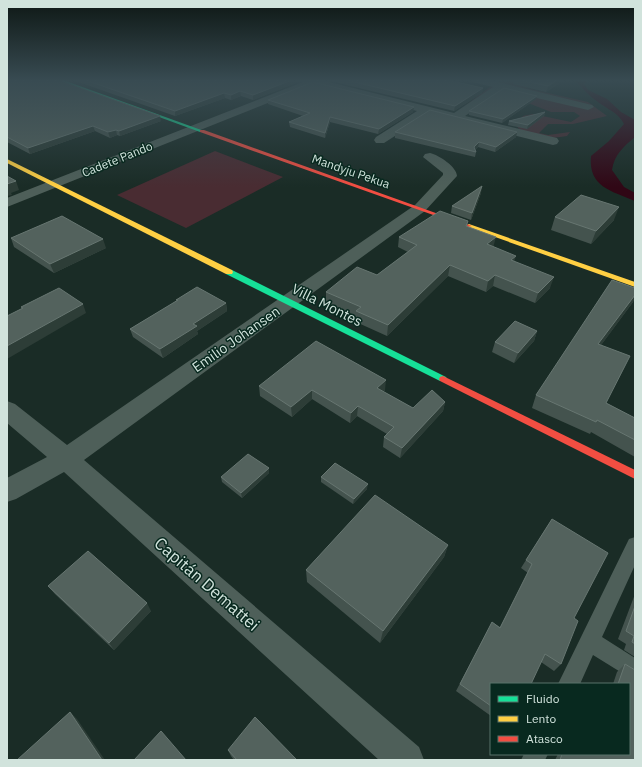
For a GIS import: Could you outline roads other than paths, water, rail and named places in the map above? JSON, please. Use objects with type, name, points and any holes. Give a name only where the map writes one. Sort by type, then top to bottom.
[{"type":"street","name":"Mandyju Pekua","points":[[161,116],[635,285]]},
{"type":"street","name":"Cadete Pando","points":[[7,203],[225,116]]},
{"type":"street","points":[[380,140],[417,116]]},
{"type":"street","points":[[457,116],[553,141]]},
{"type":"street","name":"Emilio Johansen","points":[[7,491],[66,460],[420,208],[450,176],[450,172],[446,168],[430,157]]},
{"type":"street","name":"Villa Montes","points":[[7,161],[635,474]]},
{"type":"street","name":"Capitán Demattei","points":[[7,410],[66,460],[406,760]]},
{"type":"lane","points":[[569,683],[635,545]]},
{"type":"lane","points":[[589,641],[635,670]]}]
